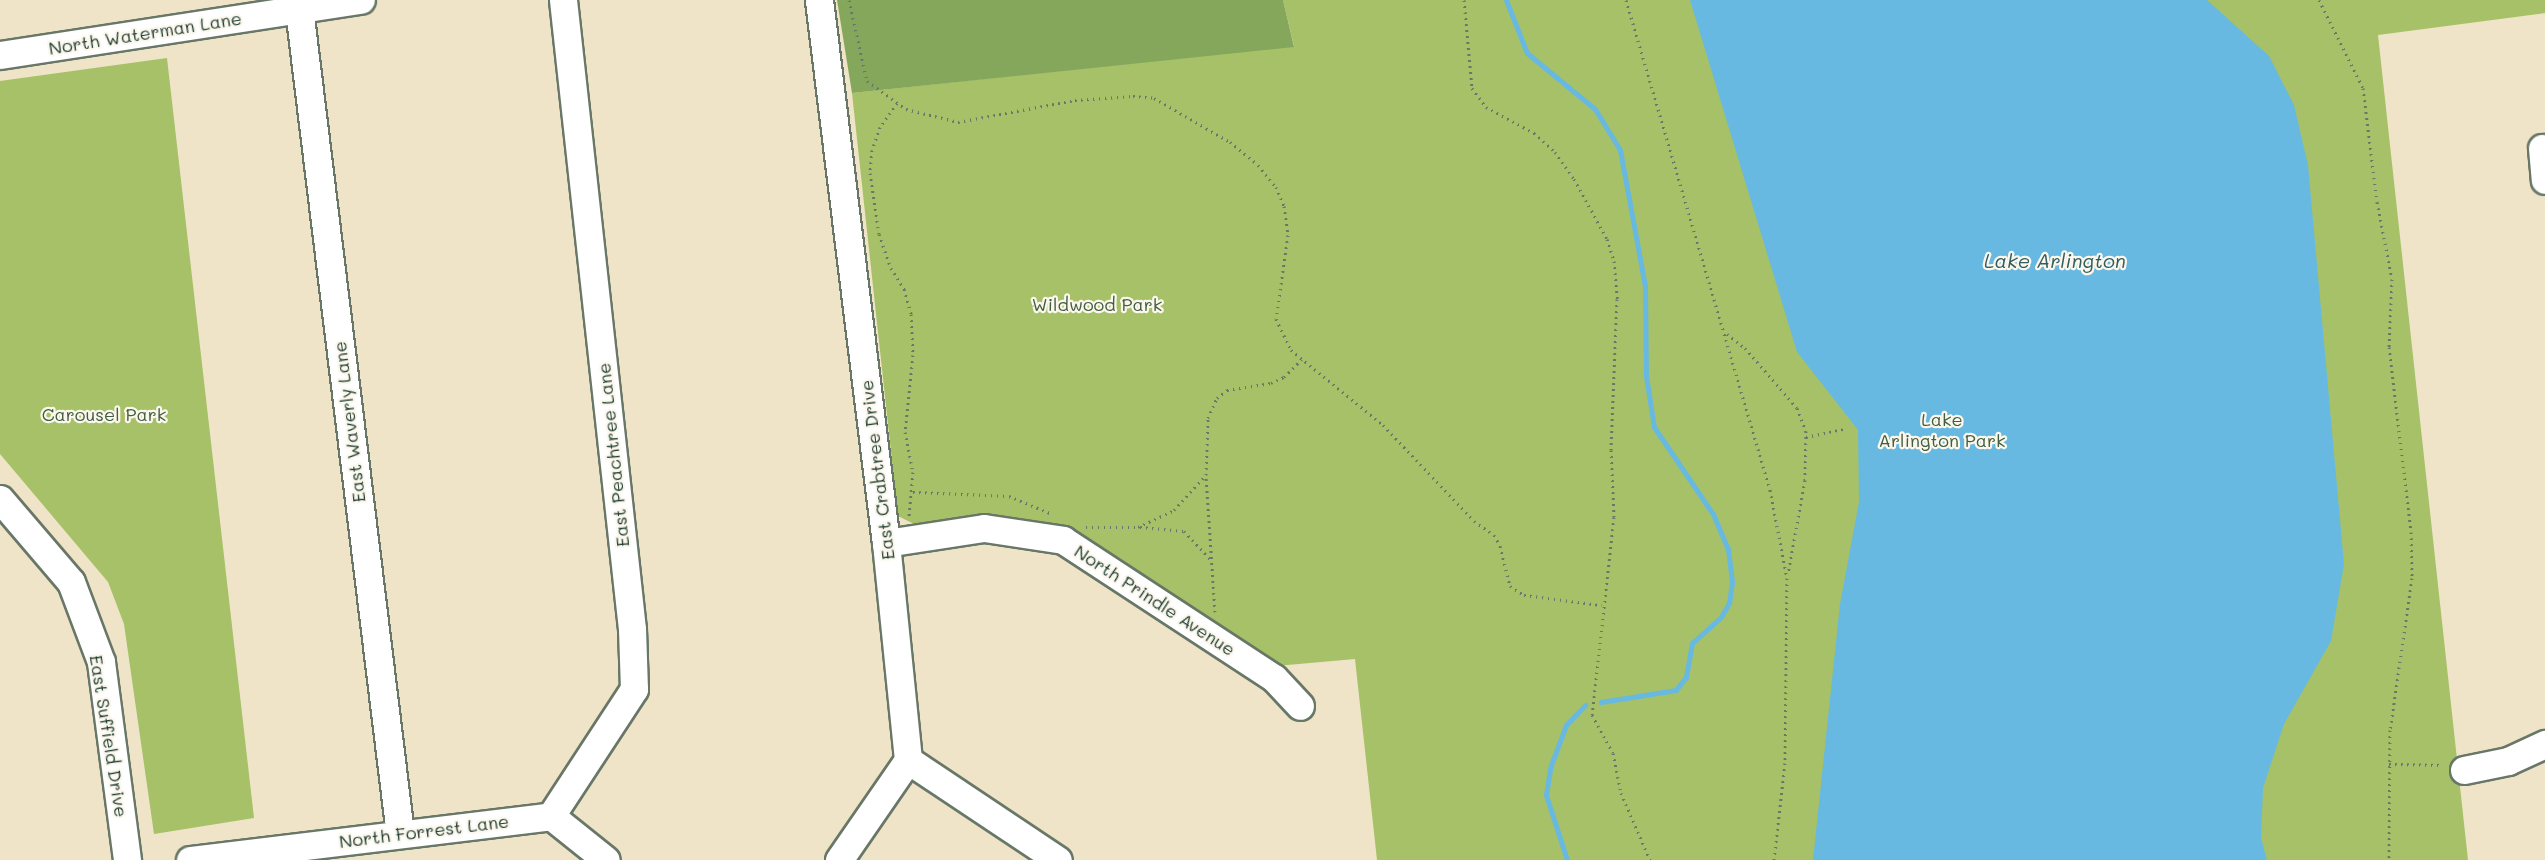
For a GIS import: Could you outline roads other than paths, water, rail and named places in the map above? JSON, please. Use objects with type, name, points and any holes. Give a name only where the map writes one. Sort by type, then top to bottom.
[{"type":"street","name":"North Waterman Lane","points":[[0,55],[361,0]]},
{"type":"street","name":"East Peachtree Lane","points":[[551,816],[634,689],[632,629],[563,0]]},
{"type":"street","name":"East Crabtree Drive","points":[[819,0],[897,541],[908,760]]},
{"type":"street","name":"East Waverly Lane","points":[[298,9],[400,834]]},
{"type":"street","points":[[2542,148],[2545,180]]},
{"type":"street","name":"East Suffield Drive","points":[[0,499],[71,582],[101,662],[127,860]]},
{"type":"street","name":"North Prindle Avenue","points":[[897,541],[984,528],[1063,540],[1274,678],[1300,706]]},
{"type":"street","points":[[2464,770],[2508,761],[2545,744]]},
{"type":"street","points":[[839,860],[908,760],[1058,860]]},
{"type":"street","name":"North Forrest Lane","points":[[190,860],[551,816]]},
{"type":"street","points":[[551,816],[606,860]]},
{"type":"water","name":"Lake Arlington","points":[[1690,0],[2207,0],[2269,56],[2294,105],[2308,165],[2344,564],[2331,641],[2284,724],[2263,788],[2261,838],[2267,860],[1813,860],[1840,604],[1859,502],[1858,430],[1797,352]]},
{"type":"waterway","points":[[1506,0],[1527,53],[1595,109],[1620,150],[1645,286],[1646,376],[1654,427],[1713,514],[1728,549],[1732,582],[1729,603],[1721,617],[1692,643],[1686,677],[1676,690],[1601,702]]},
{"type":"waterway","points":[[1567,860],[1546,795],[1551,765],[1566,725],[1585,705]]},
{"type":"park label","name":"Wildwood Park","points":[[1097,304]]},
{"type":"park label","name":"Carousel Park","points":[[104,414]]},
{"type":"park label","name":"Lake Arlington Park","points":[[1942,430]]}]
